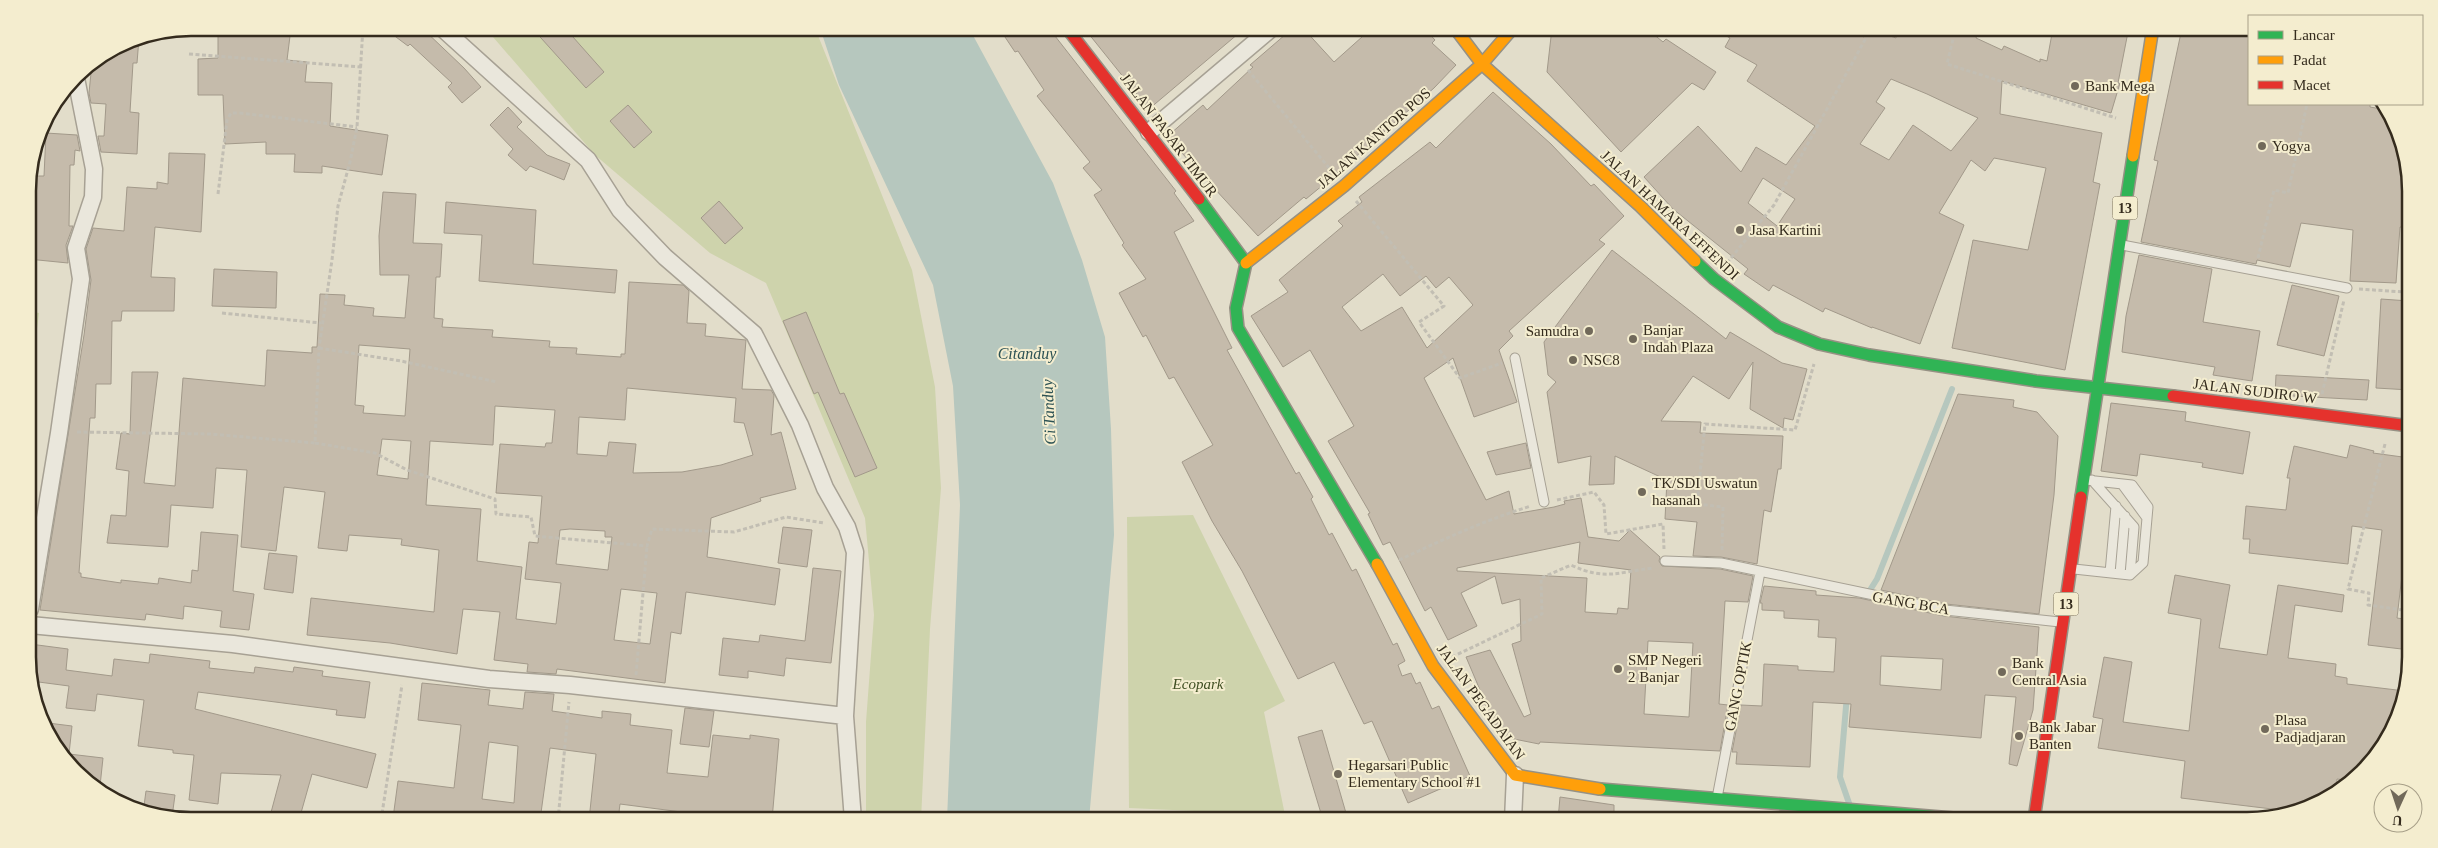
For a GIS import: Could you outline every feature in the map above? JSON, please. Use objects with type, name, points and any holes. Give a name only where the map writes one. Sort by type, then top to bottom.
[{"type":"main road","name":"JALAN PASAR TIMUR","points":[[1072,36],[1150,132],[1246,263]]},
{"type":"main road","name":"JALAN HAMARA EFFENDI","points":[[1460,36],[1482,64],[1640,206],[1714,279],[1778,327],[1819,344],[1868,355],[2036,381],[2097,388]]},
{"type":"main road","name":"JALAN KANTOR POS","points":[[1246,263],[1344,186],[1482,64],[1507,36]]},
{"type":"main road","name":"13","points":[[2035,811],[2071,569],[2088,480],[2097,388],[2152,36]]},
{"type":"main road","name":"JALAN PEGADAIAN","points":[[1246,263],[1236,308],[1238,328],[1379,568],[1432,666],[1515,775],[1609,791],[1862,811]]},
{"type":"main road","name":"JALAN SUDIRO W","points":[[2097,388],[2402,425]]},
{"type":"street","points":[[450,36],[588,160],[620,210],[665,257],[754,334],[800,425],[825,488],[847,526],[855,552],[845,716],[852,812]]},
{"type":"street","points":[[1150,132],[1264,36]]},
{"type":"street","points":[[36,571],[59,432],[80,279],[76,248],[93,196],[94,169],[78,86]]},
{"type":"street","points":[[36,626],[233,644],[490,679],[845,716]]},
{"type":"street","points":[[1513,811],[1515,775]]},
{"type":"lane","points":[[2119,244],[2347,288]]},
{"type":"lane","points":[[1515,358],[1544,502]]},
{"type":"lane","points":[[2071,569],[2125,574],[2143,563],[2147,518],[2122,484],[2088,480]]},
{"type":"lane","points":[[2088,480],[2116,506],[2134,527],[2125,574]]},
{"type":"lane","points":[[2110,573],[2116,506]]},
{"type":"lane","name":"GANG BCA","points":[[1665,562],[1721,563],[1945,610],[2063,622]]},
{"type":"lane","name":"GANG OPTIK","points":[[1717,800],[1760,572]]},
{"type":"path","points":[[315,443],[318,348],[332,260],[338,206],[357,127],[363,36]]},
{"type":"path","points":[[1714,279],[1774,204],[1868,36]]},
{"type":"path","points":[[1954,36],[1947,64],[2138,125]]},
{"type":"path","points":[[189,54],[362,67]]},
{"type":"path","points":[[1238,58],[1444,306],[1419,322],[1460,378],[1515,358]]},
{"type":"path","points":[[2255,271],[2274,190],[2288,192],[2307,105]]},
{"type":"path","points":[[218,194],[227,120],[231,113],[357,127]]},
{"type":"path","points":[[2318,414],[2347,288],[2402,292]]},
{"type":"path","points":[[222,313],[322,323]]},
{"type":"path","points":[[1721,563],[1723,507],[1697,504],[1705,424],[1795,430],[1819,344]]},
{"type":"path","points":[[318,348],[401,361],[497,382]]},
{"type":"path","points":[[2391,424],[2348,589],[2369,593],[2368,605],[2402,610]]},
{"type":"path","points":[[59,432],[210,434],[315,443],[375,453],[407,470],[495,498],[496,514],[531,517],[535,536],[647,546]]},
{"type":"path","points":[[1379,568],[1493,518],[1544,502],[1594,492],[1604,505],[1606,534],[1664,524],[1665,562],[1655,568],[1634,570],[1622,574],[1590,574],[1571,565],[1541,578],[1542,614],[1432,666]]},
{"type":"path","points":[[634,693],[647,546],[652,529],[734,532],[786,517],[847,526]]},
{"type":"path","points":[[382,812],[404,667]]},
{"type":"path","points":[[559,812],[570,686]]},
{"type":"green space","points":[[492,36],[818,36],[912,270],[935,387],[941,488],[930,629],[921,812],[866,812],[866,722],[874,615],[865,518],[766,283],[710,253],[595,155]]},
{"type":"green space","points":[[37,313],[39,313],[37,332]]},
{"type":"green space","name":"Ecopark","points":[[1193,515],[1285,701],[1264,712],[1284,811],[1207,812],[1129,808],[1127,517]]},
{"type":"water","name":"Citanduy","points":[[823,36],[973,36],[1053,183],[1082,260],[1105,337],[1111,429],[1114,535],[1090,812],[947,812],[960,505],[953,386],[933,285],[839,85]]},
{"type":"building","points":[[218,36],[290,36],[287,60],[307,62],[305,82],[332,83],[330,126],[388,135],[382,175],[322,166],[322,173],[294,172],[295,154],[266,154],[266,142],[225,144],[223,95],[198,95],[198,59],[218,58]]},
{"type":"building","points":[[395,36],[430,36],[481,87],[462,103],[448,87],[452,83],[410,44],[408,46]]},
{"type":"building","points":[[539,36],[572,36],[604,72],[586,88]]},
{"type":"building","points":[[1004,36],[1055,36],[1176,191],[1174,193],[1194,221],[1174,232],[1232,348],[1227,350],[1296,474],[1299,472],[1313,497],[1311,499],[1329,535],[1332,533],[1352,571],[1356,569],[1393,645],[1397,643],[1405,661],[1398,665],[1402,676],[1411,673],[1416,684],[1420,682],[1432,709],[1439,706],[1470,776],[1408,803],[1372,721],[1364,724],[1334,662],[1298,679],[1242,571],[1212,521],[1182,462],[1213,445],[1174,377],[1169,379],[1146,335],[1143,337],[1119,293],[1146,279],[1122,245],[1124,243],[1094,195],[1102,190],[1083,168],[1090,162],[1037,96],[1044,90],[1018,51],[1015,52]]},
{"type":"building","points":[[1090,36],[1236,36],[1149,109]]},
{"type":"building","points":[[1284,36],[1310,36],[1334,62],[1363,36],[1431,36],[1435,40],[1432,43],[1456,65],[1434,88],[1329,180],[1306,199],[1304,197],[1258,236],[1181,152],[1169,135],[1203,105],[1207,110],[1253,67],[1250,65]]},
{"type":"building","points":[[1551,36],[1656,36],[1663,42],[1666,39],[1716,72],[1704,90],[1692,83],[1621,152],[1547,72]]},
{"type":"building","points":[[1726,36],[1890,36],[1896,38],[1896,36],[1977,36],[1976,38],[2002,50],[2004,46],[2040,62],[2040,59],[2047,61],[2052,36],[2127,36],[2118,83],[2120,83],[2111,113],[2002,81],[2000,114],[2102,133],[2093,182],[2100,184],[2065,370],[1952,348],[1973,240],[2028,250],[2046,168],[1994,158],[1985,171],[1971,160],[1939,213],[1964,225],[1920,344],[1872,328],[1825,308],[1823,312],[1773,285],[1769,291],[1744,274],[1748,269],[1673,209],[1644,177],[1698,126],[1741,172],[1756,147],[1786,165],[1815,126],[1747,81],[1757,65],[1725,47],[1730,38]],"holes":[[[1891,79],[1978,118],[1951,151],[1913,125],[1889,160],[1860,144],[1885,108],[1876,102]],[[1763,178],[1795,199],[1777,226],[1748,203]]]},
{"type":"building","points":[[2180,36],[2248,36],[2248,105],[2370,105],[2370,107],[2378,108],[2394,141],[2399,161],[2402,191],[2402,227],[2400,227],[2396,283],[2350,281],[2353,230],[2301,223],[2290,267],[2257,260],[2256,264],[2141,242],[2158,161],[2154,160]]},
{"type":"building","points":[[138,45],[137,63],[133,63],[130,112],[139,113],[137,154],[101,152],[98,136],[104,136],[106,104],[91,103],[89,93],[91,73],[114,57]]},
{"type":"building","points":[[1493,92],[1551,144],[1591,186],[1594,184],[1624,216],[1599,240],[1605,244],[1509,331],[1513,336],[1499,350],[1517,402],[1474,417],[1453,358],[1424,378],[1486,500],[1509,491],[1514,514],[1554,507],[1565,504],[1564,501],[1581,498],[1588,537],[1619,541],[1630,530],[1660,557],[1659,561],[1662,566],[1720,569],[1753,576],[1748,602],[1725,601],[1719,704],[1728,705],[1720,751],[1540,742],[1539,744],[1504,737],[1480,706],[1474,692],[1480,690],[1466,657],[1490,650],[1524,717],[1531,714],[1512,644],[1521,641],[1520,599],[1502,604],[1495,576],[1461,593],[1477,626],[1448,640],[1431,607],[1425,611],[1390,542],[1383,545],[1368,514],[1370,513],[1328,441],[1354,426],[1310,350],[1283,367],[1251,316],[1288,292],[1279,280],[1343,226],[1338,221],[1362,202],[1359,197],[1430,142],[1436,148]],"holes":[[[1383,274],[1400,296],[1426,276],[1436,288],[1449,277],[1473,305],[1427,348],[1402,307],[1361,331],[1342,307]],[[1580,542],[1578,563],[1631,570],[1628,609],[1618,608],[1617,614],[1585,612],[1587,578],[1457,571],[1457,568]],[[1648,641],[1693,643],[1689,717],[1644,714]]]},
{"type":"building","points":[[628,105],[652,132],[634,148],[610,121]]},
{"type":"building","points":[[508,107],[522,122],[517,127],[547,155],[570,164],[564,180],[530,166],[526,171],[508,155],[513,149],[490,125]]},
{"type":"building","points":[[48,133],[77,135],[80,151],[75,150],[74,165],[70,165],[69,226],[73,226],[66,245],[68,263],[37,260],[37,181],[38,176],[44,176]]},
{"type":"building","points":[[169,153],[205,154],[201,232],[155,227],[151,277],[175,278],[174,311],[122,311],[121,321],[112,321],[111,384],[96,384],[95,418],[90,418],[79,573],[81,573],[81,577],[121,583],[121,580],[158,584],[159,578],[191,583],[192,570],[198,571],[201,532],[238,535],[233,591],[254,594],[249,630],[220,627],[222,611],[184,606],[183,619],[146,614],[145,620],[40,610],[84,335],[91,280],[86,249],[93,228],[124,231],[127,187],[157,189],[157,182],[168,184]]},
{"type":"building","points":[[383,192],[416,194],[413,243],[442,244],[440,277],[436,277],[434,318],[443,319],[442,327],[493,330],[492,337],[550,341],[549,347],[577,348],[576,354],[621,357],[621,354],[625,354],[629,282],[683,285],[689,291],[687,323],[706,324],[705,336],[746,340],[742,389],[771,390],[774,395],[771,435],[781,432],[796,489],[760,498],[761,501],[711,518],[707,557],[780,569],[775,605],[686,592],[681,634],[671,632],[665,683],[557,669],[556,674],[527,672],[528,664],[494,660],[500,612],[463,609],[457,654],[390,643],[307,635],[311,598],[434,612],[439,550],[401,545],[402,539],[349,535],[347,551],[318,548],[325,492],[284,487],[276,551],[241,547],[247,470],[216,468],[213,508],[171,505],[168,547],[107,543],[111,515],[126,516],[129,471],[116,469],[121,433],[130,434],[132,372],[158,372],[144,483],[175,486],[183,378],[265,386],[267,350],[312,353],[312,347],[317,347],[320,294],[345,295],[344,305],[374,308],[373,316],[405,318],[409,275],[380,275],[379,236]],"holes":[[[359,345],[410,349],[405,416],[363,413],[364,406],[355,405]],[[627,388],[736,398],[734,422],[744,423],[753,455],[721,465],[682,472],[633,473],[636,444],[609,442],[607,456],[577,454],[579,417],[625,420]],[[495,406],[555,410],[552,443],[546,443],[545,447],[500,444],[496,493],[542,496],[538,543],[529,542],[525,579],[561,583],[556,624],[516,619],[522,567],[477,561],[481,509],[426,505],[430,441],[493,445]],[[382,439],[411,441],[408,479],[377,475]],[[560,530],[605,531],[605,537],[612,537],[608,570],[556,564]],[[621,589],[657,593],[650,644],[614,640]]]},
{"type":"building","points":[[719,201],[743,228],[725,244],[701,218]]},
{"type":"building","points":[[446,202],[536,210],[533,264],[617,270],[615,293],[479,281],[482,235],[444,233]]},
{"type":"building","points":[[1612,250],[1726,339],[1730,332],[1782,363],[1807,369],[1793,420],[1784,418],[1783,428],[1750,409],[1753,362],[1729,399],[1693,376],[1661,421],[1701,422],[1700,433],[1783,436],[1781,469],[1778,469],[1771,512],[1764,510],[1757,564],[1721,557],[1693,556],[1697,522],[1665,519],[1667,480],[1615,456],[1614,484],[1589,485],[1591,456],[1558,463],[1547,392],[1556,382],[1548,375],[1544,342]]},
{"type":"building","points":[[2139,255],[2212,269],[2203,322],[2260,331],[2252,381],[2213,375],[2215,367],[2122,352],[2126,316]]},
{"type":"building","points":[[214,269],[277,272],[276,308],[212,306]]},
{"type":"building","points":[[2292,285],[2339,296],[2324,356],[2277,345]]},
{"type":"building","points":[[2381,299],[2402,300],[2402,390],[2376,388]]},
{"type":"building","points":[[806,312],[840,394],[844,393],[877,468],[855,477],[818,392],[814,394],[783,321]]},
{"type":"building","points":[[2276,375],[2369,380],[2367,400],[2275,395]]},
{"type":"building","points":[[1958,394],[2014,400],[2013,407],[2037,412],[2058,436],[2054,495],[2039,614],[1946,604],[1881,590]]},
{"type":"building","points":[[2111,403],[2186,412],[2185,421],[2250,432],[2243,474],[2202,467],[2203,463],[2140,454],[2137,476],[2101,471]]},
{"type":"building","points":[[1526,443],[1531,468],[1496,475],[1487,452]]},
{"type":"building","points":[[2350,445],[2374,451],[2373,453],[2402,457],[2402,575],[2397,618],[2402,619],[2402,649],[2368,645],[2382,530],[2352,526],[2348,564],[2249,553],[2250,539],[2243,539],[2246,506],[2286,510],[2290,478],[2287,478],[2294,446],[2347,458]]},
{"type":"building","points":[[783,527],[812,530],[807,567],[778,563]]},
{"type":"building","points":[[269,553],[297,556],[293,593],[264,589]]},
{"type":"building","points":[[813,568],[841,571],[831,663],[786,658],[784,676],[748,671],[748,678],[719,675],[723,638],[759,642],[760,635],[805,641]]},
{"type":"building","name":"Plasa Padjadjaran","points":[[2175,575],[2230,585],[2219,648],[2267,655],[2278,585],[2344,595],[2342,612],[2295,605],[2288,658],[2336,664],[2335,676],[2347,678],[2347,684],[2397,690],[2390,716],[2381,734],[2370,751],[2349,773],[2341,780],[2337,779],[2337,783],[2333,786],[2306,800],[2272,809],[2181,798],[2185,761],[2098,748],[2103,719],[2093,717],[2104,657],[2132,662],[2123,722],[2189,731],[2201,619],[2168,613]]},
{"type":"building","points":[[1764,586],[1816,591],[1816,595],[1859,598],[1944,616],[2039,627],[2033,710],[2017,766],[2009,764],[2016,697],[1985,695],[1981,738],[1849,727],[1851,704],[1813,702],[1810,767],[1736,764],[1737,752],[1732,752],[1741,705],[1762,706],[1764,664],[1798,666],[1798,670],[1834,672],[1836,638],[1818,637],[1819,620],[1784,618],[1784,611],[1762,610],[1762,603],[1760,603]],"holes":[[[1881,656],[1943,659],[1941,690],[1880,685]]]},
{"type":"building","points":[[36,645],[68,649],[66,670],[112,676],[114,659],[149,663],[150,654],[210,661],[209,668],[254,673],[255,667],[293,672],[294,667],[323,671],[322,676],[370,682],[365,718],[336,715],[337,710],[198,692],[195,709],[376,754],[367,788],[312,774],[301,812],[271,812],[281,775],[221,773],[218,804],[189,800],[194,755],[173,753],[173,750],[138,746],[144,700],[97,694],[95,711],[66,708],[69,686],[38,682]]},
{"type":"building","points":[[422,683],[490,690],[488,705],[523,709],[525,692],[554,694],[552,711],[602,718],[602,711],[631,714],[630,725],[672,730],[667,773],[708,777],[713,735],[750,739],[750,735],[779,739],[773,812],[680,812],[620,804],[619,812],[590,812],[596,754],[550,748],[541,812],[394,812],[398,781],[454,788],[461,725],[418,720]],"holes":[[[489,742],[518,746],[514,803],[482,799]]]},
{"type":"building","points":[[685,708],[714,711],[709,747],[680,744]]},
{"type":"building","points":[[52,723],[72,726],[69,752]]},
{"type":"building","points":[[1322,730],[1346,811],[1320,811],[1298,737]]},
{"type":"building","points":[[71,754],[103,758],[100,782]]},
{"type":"building","points":[[146,791],[175,795],[173,810],[144,804]]},
{"type":"building","points":[[1560,797],[1614,805],[1614,811],[1559,811]]},
{"type":"waterway","points":[[1865,608],[1865,598],[1877,579],[1952,389]]},
{"type":"waterway","points":[[1847,695],[1840,777],[1850,806]]},
{"type":"traffic: fast","points":[[2081,497],[2133,156]]},
{"type":"traffic: fast","points":[[1199,199],[1246,263]]},
{"type":"traffic: fast","points":[[1695,261],[1714,279],[1778,327],[1819,344],[1869,355],[2036,381],[2173,396]]},
{"type":"traffic: fast","points":[[1246,263],[1236,308],[1238,328],[1377,564]]},
{"type":"traffic: fast","points":[[1600,789],[1870,811]]},
{"type":"traffic: slow","points":[[1461,36],[1482,64],[1640,206],[1695,261]]},
{"type":"traffic: slow","points":[[1246,263],[1344,186],[1482,64],[1506,36]]},
{"type":"traffic: slow","points":[[2133,156],[2152,36]]},
{"type":"traffic: slow","points":[[1377,564],[1433,666],[1515,775],[1600,789]]},
{"type":"traffic: jam","points":[[1073,36],[1199,199]]},
{"type":"traffic: jam","points":[[2173,396],[2402,425]]},
{"type":"traffic: jam","points":[[2035,811],[2081,497]]},
{"type":"place","name":"Bank Mega","points":[[2075,86]]},
{"type":"place","name":"Yogya","points":[[2262,146]]},
{"type":"place","name":"Jasa Kartini","points":[[1740,230]]},
{"type":"place","name":"Samudra","points":[[1589,331]]},
{"type":"place","name":"Banjar Indah Plaza","points":[[1633,339]]},
{"type":"place","name":"NSC8","points":[[1573,360]]},
{"type":"place","name":"TK/SDI Uswatun hasanah","points":[[1642,492]]},
{"type":"place","name":"SMP Negeri 2 Banjar","points":[[1618,669]]},
{"type":"place","name":"Bank Central Asia","points":[[2002,672]]},
{"type":"place","name":"Plasa Padjadjaran","points":[[2265,729]]},
{"type":"place","name":"Bank Jabar Banten","points":[[2019,736]]},
{"type":"place","name":"Hegarsari Public Elementary School #1","points":[[1338,774]]},
{"type":"water label","name":"Ci Tanduy","points":[[1048,412]]}]
